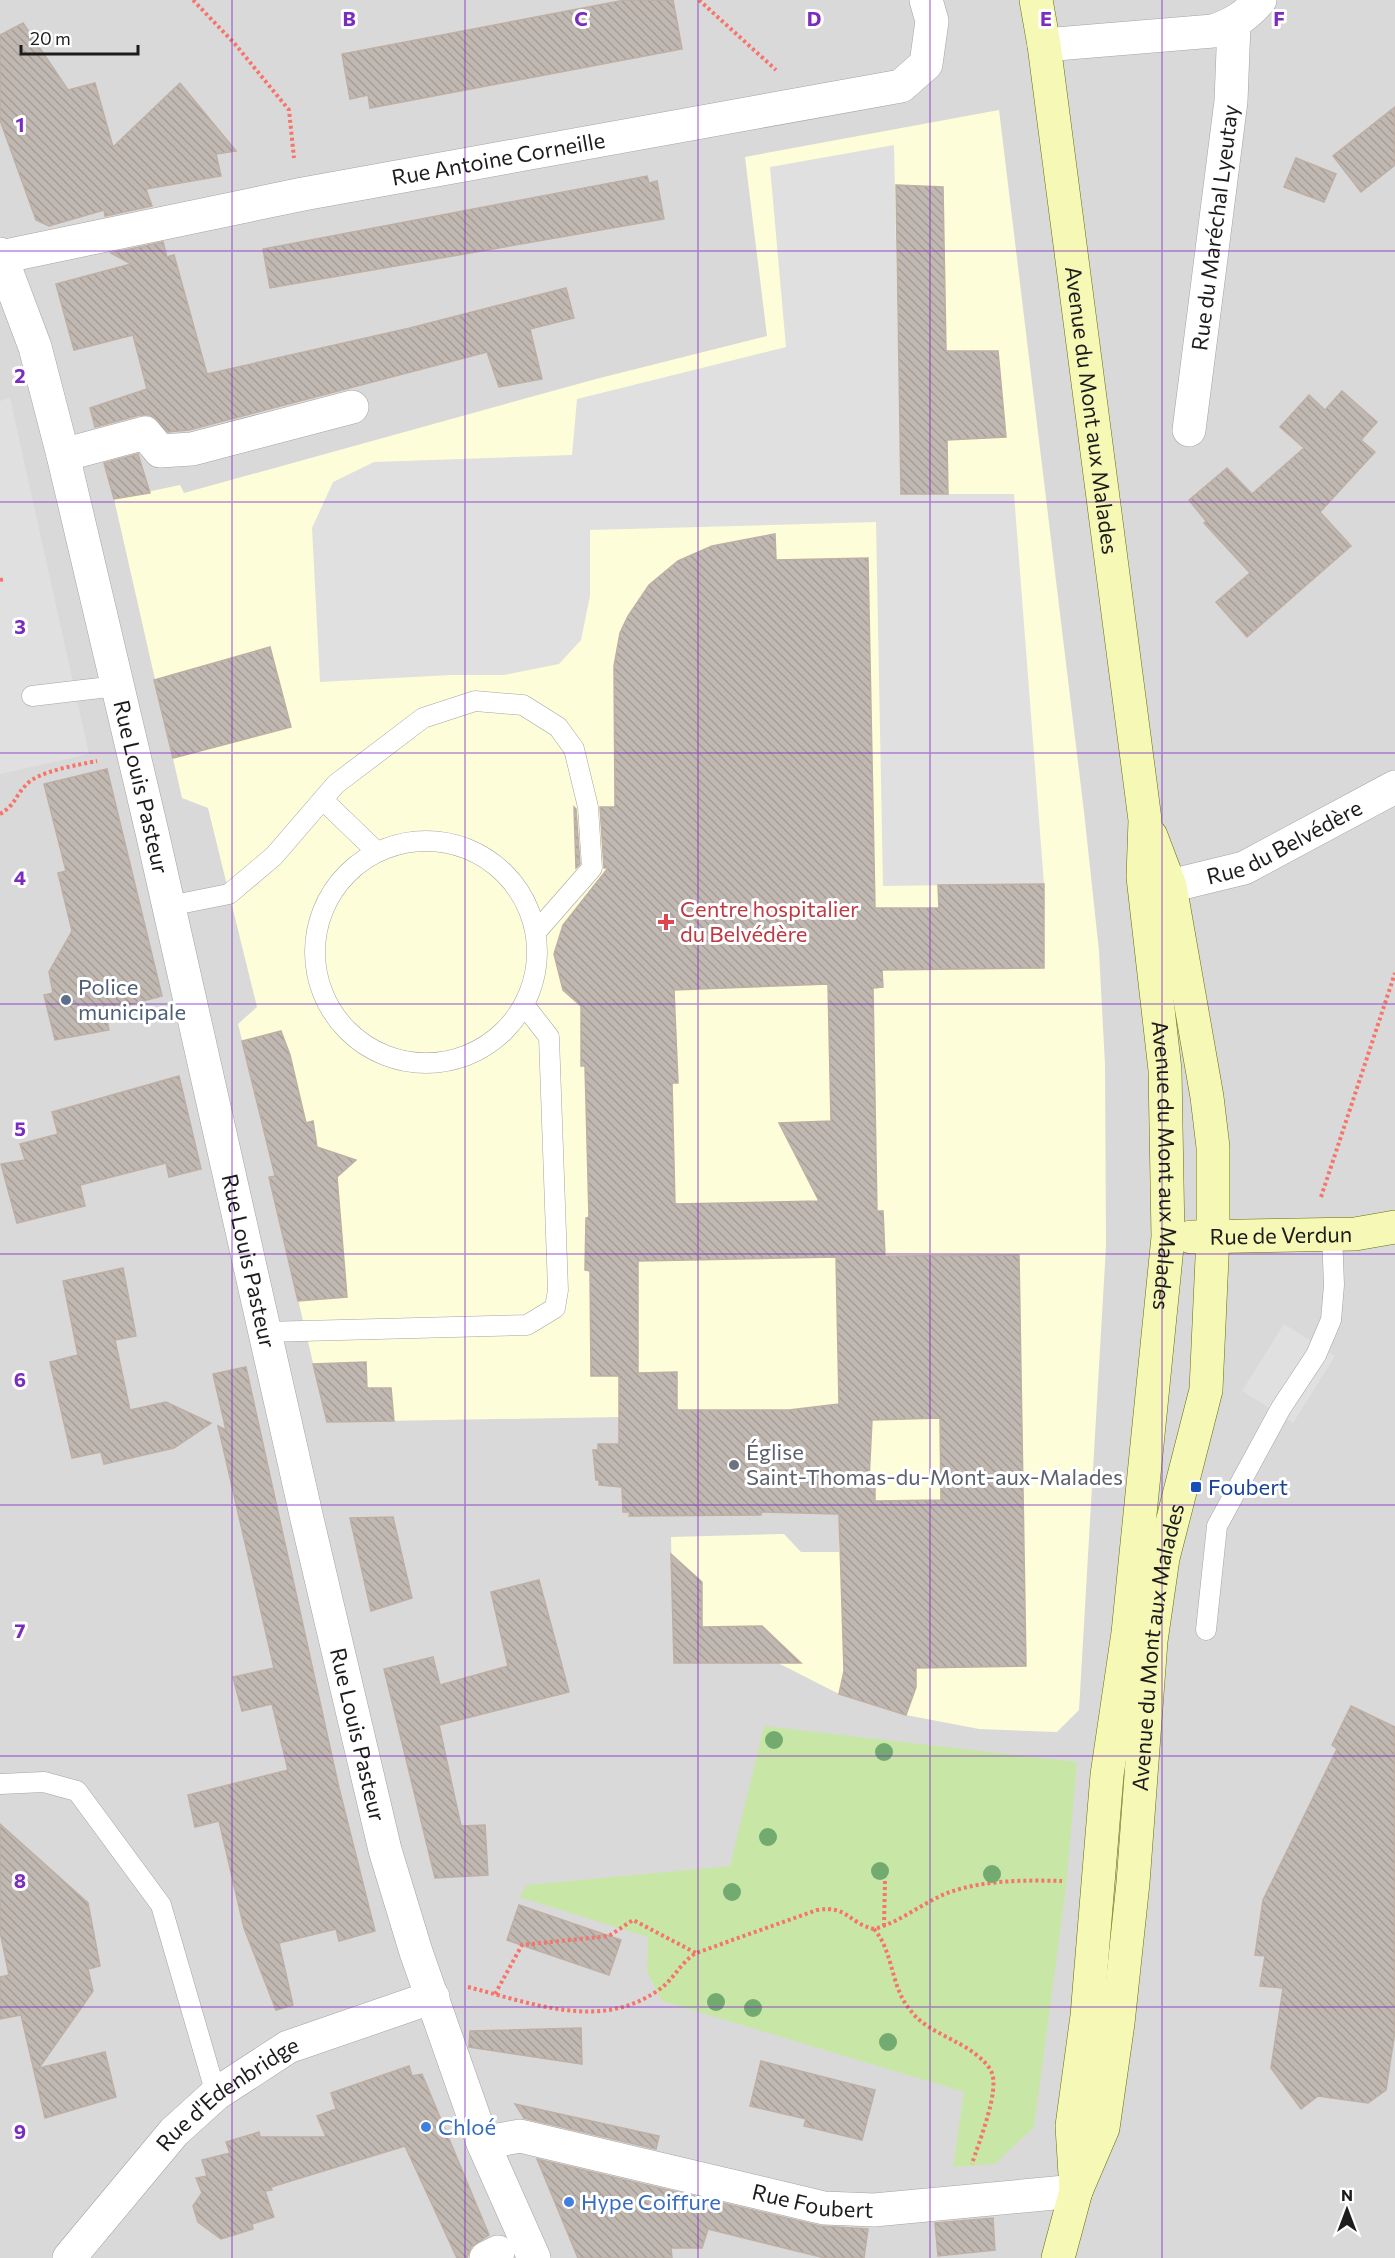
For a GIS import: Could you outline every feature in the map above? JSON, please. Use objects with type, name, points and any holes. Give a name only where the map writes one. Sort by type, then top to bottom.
[{"type":"street","name":"Rue Antoine Corneille","points":[[1,255],[303,194],[901,86],[926,64],[932,21],[926,0]]},
{"type":"street","name":"Avenue du Mont aux Malades","points":[[1036,0],[1044,45],[1145,820],[1143,877],[1165,1070],[1168,1237],[1128,1633],[1107,1774],[1087,2016],[1072,2126],[1076,2191]]},
{"type":"street","points":[[1044,45],[1213,31],[1234,24],[1249,13],[1260,0]]},
{"type":"street","name":"Rue du Maréchal Lyeutay","points":[[1189,430],[1230,101],[1234,24]]},
{"type":"street","name":"Rue Louis Pasteur","points":[[1,255],[35,347],[63,455],[385,1850],[483,2143],[534,2258]]},
{"type":"street","points":[[63,455],[145,433],[160,451],[192,449],[352,407]]},
{"type":"street","name":"Rue du Belvédère","points":[[1170,886],[1244,868],[1395,787]]},
{"type":"street","name":"Avenue du Mont aux Malades","points":[[1058,2258],[1076,2191],[1103,2128],[1118,2023],[1133,1883],[1151,1641],[1162,1558],[1206,1390],[1213,1236],[1213,1147],[1207,1097],[1170,886],[1145,820]]},
{"type":"street","name":"Rue de Verdun","points":[[1168,1237],[1379,1232],[1395,1227]]},
{"type":"street","name":"Rue d'Edenbridge","points":[[69,2258],[174,2132],[216,2094],[288,2047],[429,1986]]},
{"type":"street","name":"Rue Foubert","points":[[483,2143],[520,2136],[824,2208],[874,2210],[1076,2191]]},
{"type":"lane","points":[[32,696],[117,686]]},
{"type":"lane","points":[[168,906],[229,894],[274,856],[336,784],[423,718],[475,701],[523,705],[558,727],[574,749],[586,795],[592,868],[536,932]]},
{"type":"lane","points":[[322,800],[376,852]]},
{"type":"lane","points":[[410,842],[444,842],[476,853],[504,872],[525,899],[536,932],[537,969],[525,1006],[501,1035],[469,1055],[432,1064],[394,1059],[360,1042],[333,1015],[318,980],[315,943],[324,906],[346,875],[376,852],[410,842]]},
{"type":"lane","points":[[265,1332],[527,1325],[555,1308],[558,1290],[549,1037],[525,1006]]},
{"type":"lane","points":[[1206,1629],[1217,1526],[1281,1408],[1316,1355],[1331,1320],[1334,1285],[1321,1234]]},
{"type":"lane","points":[[0,1784],[44,1782],[76,1791],[160,1905],[216,2094]]},
{"type":"path","points":[[193,0],[235,44],[289,110],[296,174],[303,194]]},
{"type":"path","points":[[699,0],[812,103]]},
{"type":"path","points":[[0,814],[13,806],[26,784],[51,772],[104,759],[115,762],[134,758]]},
{"type":"path","points":[[1321,1234],[1395,973]]},
{"type":"path","points":[[884,1926],[885,1881]]},
{"type":"path","points":[[429,1986],[495,1994],[580,2013],[605,2012],[629,2006],[662,1988],[684,1960],[696,1953],[829,1908],[842,1910],[862,1926],[874,1929],[950,1892],[1011,1881],[1073,1881]]},
{"type":"path","points":[[495,1994],[522,1945],[609,1936],[633,1920],[696,1953]]},
{"type":"path","points":[[874,1929],[883,1940],[900,1996],[911,2011],[922,2023],[962,2045],[984,2062],[992,2072],[993,2093],[972,2165]]},
{"type":"shaded area","points":[[0,0],[1395,0],[1395,2258],[0,2258]]},
{"type":"shaded area","name":"Centre hospitalier du Belvédère","points":[[999,110],[1084,812],[1099,951],[1105,1065],[1106,1246],[1079,1710],[1057,1732],[979,1729],[906,1715],[839,1694],[778,1663],[674,1663],[671,1537],[784,1534],[801,1552],[839,1552],[839,1509],[872,1485],[872,1481],[744,1415],[744,1410],[739,1410],[739,1415],[680,1415],[680,1410],[619,1417],[327,1422],[269,1177],[275,1175],[238,1024],[257,1007],[208,808],[182,798],[114,499],[180,485],[184,493],[596,379],[767,336],[745,157]]},
{"type":"shaded area","points":[[894,145],[901,494],[1014,494],[1044,884],[883,886],[876,522],[590,530],[590,596],[581,640],[559,664],[504,675],[451,675],[320,682],[312,528],[333,482],[374,462],[572,455],[577,399],[786,347],[770,167]]},
{"type":"shaded area","points":[[10,398],[89,754],[0,774],[0,401]]},
{"type":"shaded area","points":[[1284,1324],[1335,1356],[1293,1423],[1242,1391]]},
{"type":"green space","points":[[764,1726],[1077,1762],[1066,1888],[1034,2127],[995,2164],[953,2167],[964,2092],[662,2001],[647,1972],[648,1937],[519,1897],[527,1885],[730,1866]]},
{"type":"building","points":[[625,0],[673,0],[682,49],[370,108],[368,95],[350,99],[342,54]]},
{"type":"building","points":[[23,23],[68,90],[95,83],[113,147],[180,83],[236,151],[216,154],[221,176],[146,189],[152,206],[105,216],[104,210],[49,226],[36,220],[0,120],[0,35]]},
{"type":"building","points":[[1395,107],[1395,165],[1361,192],[1333,156]]},
{"type":"building","points":[[1296,158],[1336,174],[1324,202],[1284,187]]},
{"type":"building","points":[[647,176],[649,183],[657,181],[664,219],[270,288],[263,249]]},
{"type":"building","points":[[896,185],[943,187],[946,351],[998,351],[1006,437],[947,440],[948,494],[901,494]]},
{"type":"building","points":[[163,242],[167,257],[174,255],[207,374],[410,328],[566,288],[574,318],[530,329],[542,379],[499,387],[487,352],[189,430],[168,432],[150,415],[140,415],[95,427],[90,408],[147,389],[133,335],[74,350],[56,284],[131,264],[111,253]]},
{"type":"building","points":[[1342,391],[1377,422],[1361,440],[1375,452],[1320,512],[1351,546],[1247,637],[1216,602],[1250,573],[1204,523],[1206,521],[1189,500],[1227,468],[1252,494],[1304,448],[1280,427],[1309,395],[1325,410]]},
{"type":"building","points":[[138,454],[150,493],[114,499],[104,463]]},
{"type":"building","points":[[775,534],[776,560],[868,558],[875,908],[939,908],[938,885],[1044,884],[1044,968],[882,970],[883,987],[873,988],[877,1211],[883,1211],[885,1256],[1019,1255],[1026,1666],[916,1668],[916,1687],[906,1715],[839,1694],[844,1671],[839,1514],[761,1512],[761,1515],[629,1516],[630,1512],[623,1512],[622,1487],[599,1485],[599,1480],[596,1480],[593,1450],[598,1450],[598,1444],[619,1444],[619,1376],[591,1376],[590,1271],[585,1270],[586,1218],[589,1217],[585,1066],[581,1066],[581,1006],[563,990],[554,954],[563,925],[608,868],[604,868],[600,807],[615,807],[614,666],[620,633],[628,616],[649,585],[678,561],[712,546]],"holes":[[[828,984],[831,1121],[779,1123],[819,1201],[675,1204],[672,1083],[678,1083],[674,990]],[[836,1257],[839,1404],[789,1410],[677,1410],[677,1372],[638,1373],[638,1261]],[[940,1418],[941,1500],[875,1501],[875,1485],[869,1480],[872,1420]]]},
{"type":"building","points":[[270,647],[291,727],[173,758],[154,680]]},
{"type":"building","points":[[107,769],[162,996],[105,1011],[109,1030],[55,1040],[44,995],[53,993],[49,972],[72,931],[58,873],[66,871],[44,784]]},
{"type":"building","points":[[574,807],[580,864],[576,868]]},
{"type":"building","points":[[281,1031],[290,1055],[306,1123],[313,1121],[317,1147],[356,1160],[337,1177],[347,1297],[298,1301],[269,1177],[275,1176],[242,1041]]},
{"type":"building","points":[[179,1076],[201,1169],[169,1177],[166,1163],[80,1185],[85,1206],[17,1223],[1,1164],[25,1160],[20,1144],[58,1134],[52,1112]]},
{"type":"building","points":[[123,1268],[136,1336],[115,1340],[130,1410],[166,1402],[211,1423],[174,1448],[104,1464],[101,1452],[72,1458],[50,1362],[78,1355],[63,1281]]},
{"type":"building","points":[[366,1362],[367,1388],[391,1388],[394,1421],[327,1422],[313,1364]]},
{"type":"building","points":[[246,1367],[339,1788],[375,1931],[339,1941],[336,1929],[279,1943],[293,2005],[276,2010],[244,1928],[219,1821],[195,1827],[188,1795],[288,1770],[272,1704],[242,1711],[233,1677],[274,1668],[218,1426],[226,1430],[213,1374]]},
{"type":"building","points":[[393,1517],[412,1598],[371,1611],[350,1518]]},
{"type":"building","points":[[671,1554],[702,1582],[702,1627],[762,1626],[801,1663],[674,1663]]},
{"type":"building","points":[[539,1580],[569,1692],[439,1725],[461,1826],[485,1825],[488,1875],[435,1878],[384,1669],[433,1657],[440,1685],[508,1666],[491,1592]]},
{"type":"building","points":[[1351,1706],[1395,1727],[1395,2031],[1386,2090],[1368,2103],[1318,2096],[1301,2109],[1271,2068],[1283,1988],[1260,1986],[1265,1956],[1255,1955],[1263,1900],[1337,1749],[1332,1745]]},
{"type":"building","points":[[0,1824],[88,1903],[100,1966],[88,1969],[93,1991],[39,2068],[105,2052],[116,2097],[45,2118],[21,2015],[0,2019],[0,1977],[9,1975],[0,1932]]},
{"type":"building","points":[[519,1905],[621,1940],[609,1975],[507,1940]]},
{"type":"building","points":[[581,2028],[582,2064],[469,2047],[470,2031]]},
{"type":"building","points":[[761,2061],[875,2090],[862,2140],[804,2126],[806,2119],[750,2106]]},
{"type":"building","points":[[409,2066],[412,2076],[422,2074],[489,2235],[471,2247],[467,2258],[457,2258],[405,2146],[271,2187],[272,2190],[265,2191],[274,2217],[252,2224],[253,2229],[221,2239],[198,2222],[193,2206],[202,2193],[196,2178],[207,2176],[202,2160],[230,2153],[226,2142],[259,2132],[260,2137],[326,2137],[317,2116],[336,2109],[331,2093]]},
{"type":"building","points":[[515,2104],[659,2136],[656,2149],[524,2118]]},
{"type":"building","points":[[537,2159],[820,2226],[868,2229],[864,2258],[825,2258],[708,2229],[702,2248],[671,2248],[672,2258],[578,2258]]},
{"type":"building","points":[[993,2218],[995,2250],[938,2256],[935,2223]]},
{"type":"place","name":"Centre hospitalier du Belvédère","points":[[666,922]]},
{"type":"place","name":"Police municipale","points":[[66,1000]]},
{"type":"place","name":"Église Saint-Thomas-du-Mont-aux-Malades","points":[[734,1465]]},
{"type":"place","name":"Foubert","points":[[1196,1487]]},
{"type":"place","name":"Chloé","points":[[426,2127]]},
{"type":"place","name":"Hype Coiffure","points":[[569,2202]]}]
